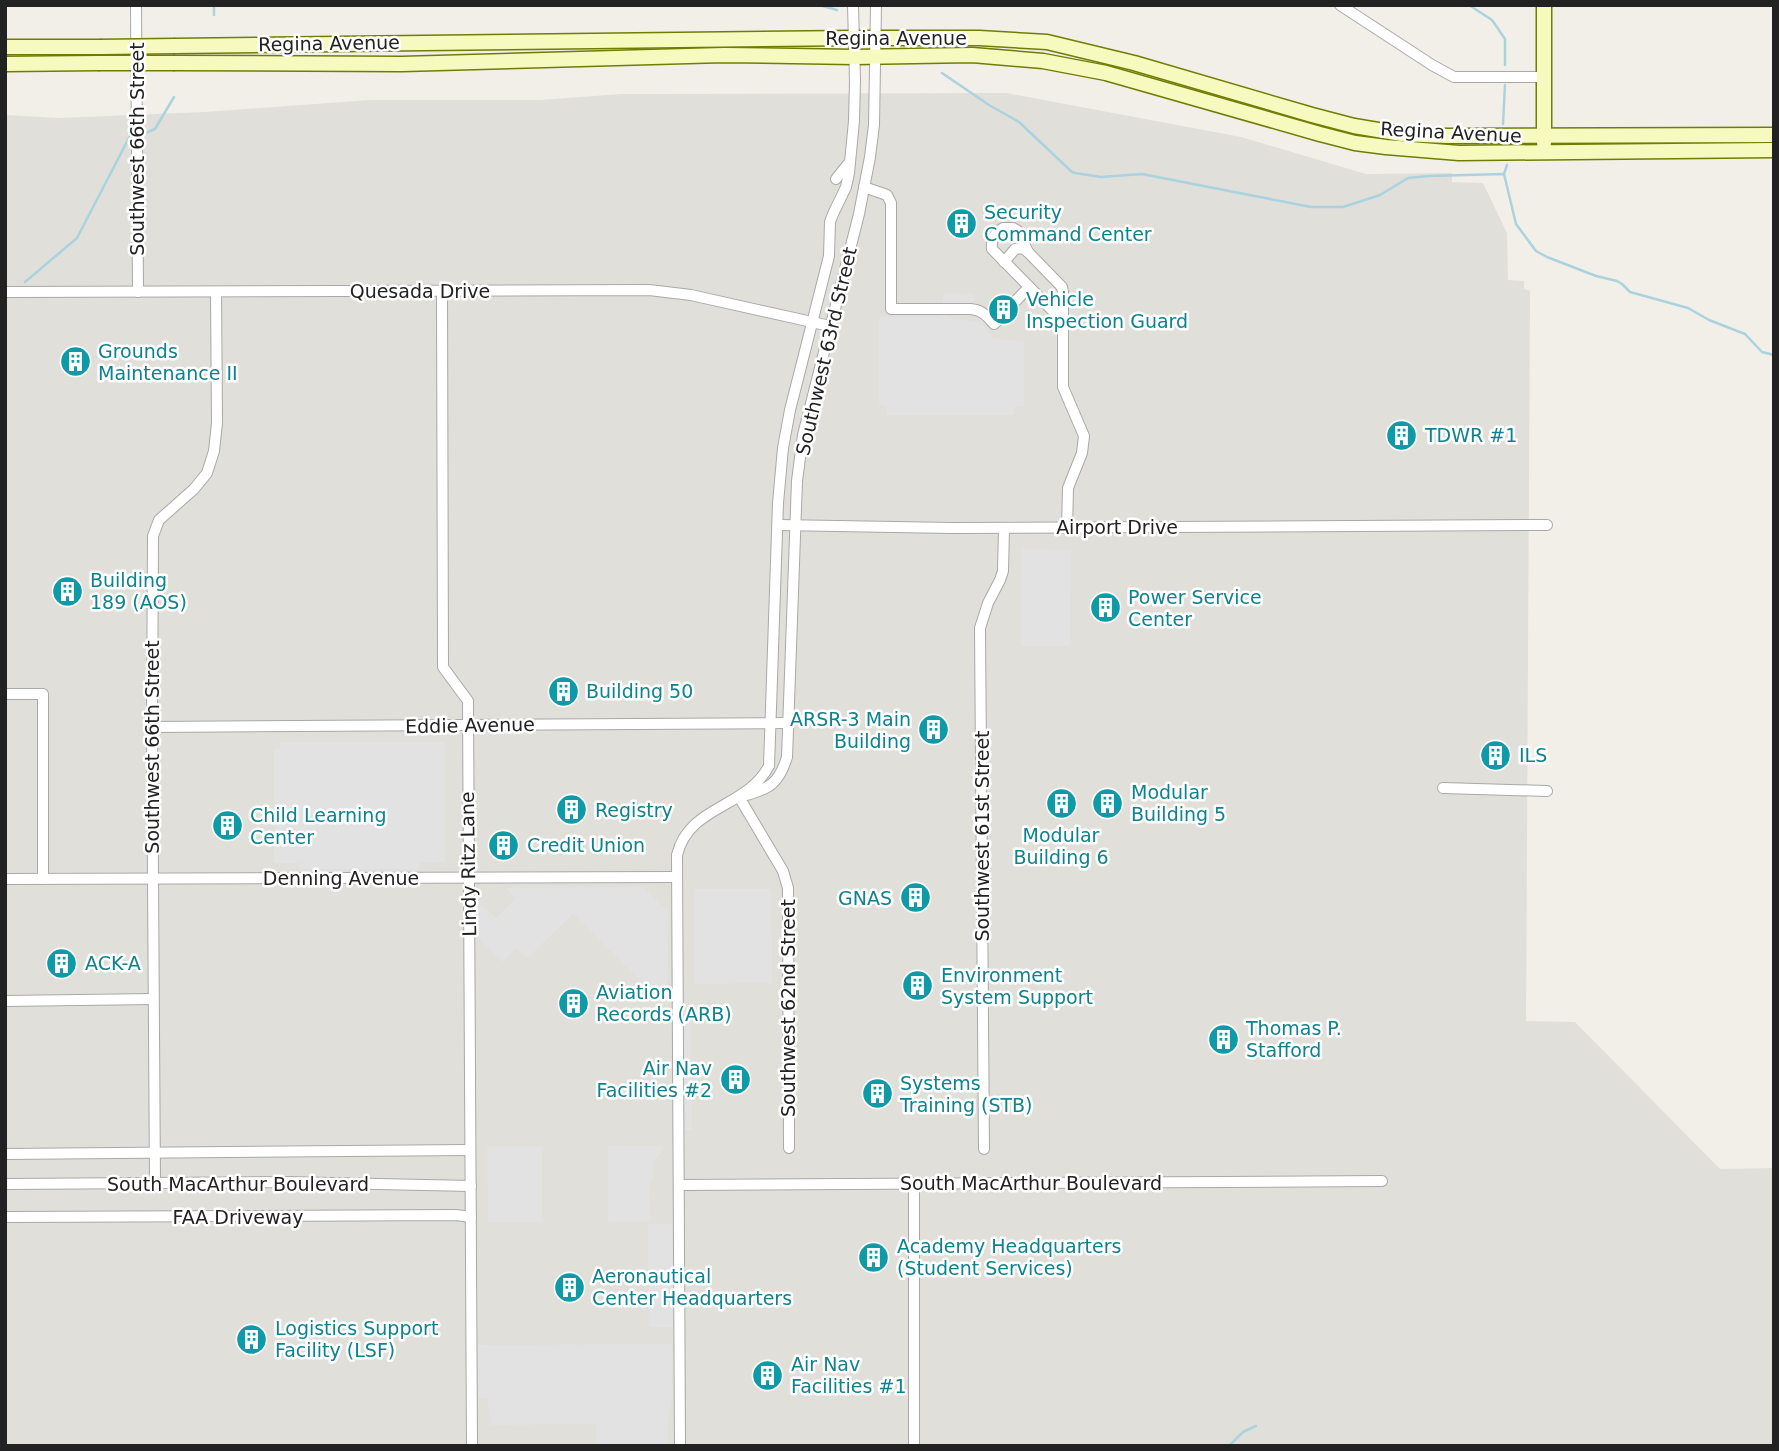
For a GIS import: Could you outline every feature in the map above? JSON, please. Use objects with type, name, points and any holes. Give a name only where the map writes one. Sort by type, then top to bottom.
[{"type":"main road","points":[[1544,5],[1544,151]]},
{"type":"main road","name":"Regina Avenue","points":[[5,47],[853,37],[979,38],[1047,42],[1134,63],[1312,116],[1402,134],[1774,135]]},
{"type":"main road","name":"Regina Avenue","points":[[5,64],[402,64],[724,55],[972,55],[1043,61],[1106,73],[1355,143],[1386,148],[1459,153],[1774,150]]},
{"type":"street","name":"Southwest 66th Street","points":[[136,5],[138,292]]},
{"type":"street","name":"Southwest 63rd Street","points":[[680,1446],[677,855],[680,842],[697,821],[739,797],[763,778],[769,766],[783,448],[829,256],[830,222],[846,187],[852,150],[855,57],[853,5]]},
{"type":"street","name":"Southwest 63rd Street","points":[[739,797],[762,791],[773,784],[783,772],[787,757],[797,481],[803,435],[864,187],[873,125],[876,5]]},
{"type":"street","points":[[1340,5],[1454,77],[1544,78]]},
{"type":"street","points":[[836,179],[848,164],[852,150]]},
{"type":"street","points":[[864,187],[887,195],[891,203],[891,309],[971,309],[997,321]]},
{"type":"street","points":[[1028,251],[1018,231],[1013,228],[1003,228],[996,233],[991,243],[992,249],[1053,312],[1063,333]]},
{"type":"street","points":[[1004,262],[1015,249],[1023,248],[1062,287],[1063,387],[1084,436],[1082,453],[1068,488],[1067,527]]},
{"type":"street","points":[[1010,307],[1029,287]]},
{"type":"street","name":"Lindy Ritz Lane","points":[[442,290],[443,667],[468,701],[471,1446]]},
{"type":"street","name":"Quesada Drive","points":[[5,292],[649,290],[691,295],[830,326]]},
{"type":"street","name":"Southwest 66th Street","points":[[155,1183],[153,536],[159,520],[194,489],[206,473],[214,452],[217,423],[216,292]]},
{"type":"street","name":"Airport Drive","points":[[778,525],[1004,528],[1547,525]]},
{"type":"street","name":"Southwest 61st Street","points":[[984,1149],[980,628],[1003,571],[1004,528]]},
{"type":"street","points":[[5,694],[43,694],[43,879]]},
{"type":"street","name":"Eddie Avenue","points":[[152,727],[788,723]]},
{"type":"street","points":[[1443,788],[1547,791]]},
{"type":"street","name":"Southwest 62nd Street","points":[[739,797],[783,871],[788,888],[789,1148]]},
{"type":"street","name":"Denning Avenue","points":[[5,879],[677,877]]},
{"type":"street","points":[[5,1000],[153,999]]},
{"type":"street","points":[[5,1154],[470,1150]]},
{"type":"street","name":"South MacArthur Boulevard","points":[[679,1185],[1382,1181]]},
{"type":"street","name":"South MacArthur Boulevard","points":[[5,1184],[286,1182],[471,1186]]},
{"type":"street","points":[[914,1183],[914,1446]]},
{"type":"street","name":"FAA Driveway","points":[[5,1217],[471,1217]]},
{"type":"shaded area","points":[[1006,93],[1241,137],[1366,174],[1452,173],[1452,182],[1483,183],[1507,233],[1508,280],[1524,281],[1524,289],[1530,291],[1526,1021],[1575,1022],[1720,1169],[1774,1168],[1774,1446],[5,1446],[5,115],[58,118],[204,112],[370,100],[540,100],[622,94]]},
{"type":"shaded area","points":[[943,293],[974,294],[974,303],[948,304],[948,318],[981,322],[994,339],[1024,341],[1024,406],[1014,407],[1014,415],[887,415],[886,406],[879,405],[879,317],[942,317]]},
{"type":"shaded area","points":[[1021,549],[1071,550],[1070,646],[1021,646]]},
{"type":"shaded area","points":[[280,742],[445,742],[445,862],[420,862],[419,869],[300,869],[300,863],[274,863],[274,749],[280,749]]},
{"type":"shaded area","points":[[643,887],[668,911],[668,980],[658,998],[573,914],[527,958],[516,948],[503,962],[480,940],[478,908],[482,905],[496,918],[515,899],[506,888]]},
{"type":"shaded area","points":[[694,889],[771,889],[772,983],[694,984]]},
{"type":"shaded area","points":[[682,1016],[691,1016],[692,1130],[683,1130]]},
{"type":"shaded area","points":[[542,1146],[542,1222],[488,1222],[487,1147]]},
{"type":"shaded area","points":[[608,1146],[662,1146],[662,1152],[653,1163],[653,1178],[649,1190],[651,1221],[608,1222]]},
{"type":"shaded area","points":[[648,1224],[672,1224],[673,1327],[649,1327]]},
{"type":"shaded area","points":[[672,1344],[668,1446],[596,1446],[596,1424],[491,1425],[487,1398],[478,1398],[477,1345]]},
{"type":"waterway","points":[[214,5],[214,15]]},
{"type":"waterway","points":[[819,5],[837,10]]},
{"type":"waterway","points":[[1469,5],[1492,20],[1505,39],[1505,65]]},
{"type":"waterway","points":[[942,73],[1019,122],[1075,173],[1101,177],[1142,174],[1311,207],[1343,207],[1380,195],[1408,178],[1504,174],[1516,224],[1536,251],[1596,276],[1617,281],[1630,292],[1688,308],[1709,320],[1745,334],[1762,352],[1774,355]]},
{"type":"waterway","points":[[1503,124],[1505,85]]},
{"type":"waterway","points":[[143,134],[155,129],[174,97]]},
{"type":"waterway","points":[[25,282],[77,238],[131,134]]},
{"type":"waterway","points":[[1504,174],[1507,165]]},
{"type":"waterway","points":[[1229,1446],[1243,1432],[1256,1426]]},
{"type":"place","name":"Security Command Center","points":[[961,223]]},
{"type":"place","name":"Vehicle Inspection Guard","points":[[1003,310]]},
{"type":"place","name":"Grounds Maintenance II","points":[[75,362]]},
{"type":"place","name":"TDWR #1","points":[[1402,435]]},
{"type":"place","name":"Building 189 (AOS)","points":[[67,591]]},
{"type":"place","name":"Power Service Center","points":[[1105,608]]},
{"type":"place","name":"Building 50","points":[[563,691]]},
{"type":"place","name":"ARSR-3 Main Building","points":[[934,730]]},
{"type":"place","name":"ILS","points":[[1496,755]]},
{"type":"place","name":"Modular Building 5","points":[[1108,803]]},
{"type":"place","name":"Modular Building 6","points":[[1061,804]]},
{"type":"place","name":"Registry","points":[[572,810]]},
{"type":"place","name":"Child Learning Center","points":[[227,826]]},
{"type":"place","name":"Credit Union","points":[[504,845]]},
{"type":"place","name":"GNAS","points":[[915,898]]},
{"type":"place","name":"ACK-A","points":[[62,963]]},
{"type":"place","name":"Environment System Support","points":[[918,986]]},
{"type":"place","name":"Aviation Records (ARB)","points":[[573,1003]]},
{"type":"place","name":"Thomas P. Stafford","points":[[1223,1039]]},
{"type":"place","name":"Air Nav Facilities #2","points":[[735,1079]]},
{"type":"place","name":"Systems Training (STB)","points":[[877,1094]]},
{"type":"place","name":"Academy Headquarters (Student Services)","points":[[874,1257]]},
{"type":"place","name":"Aeronautical Center Headquarters","points":[[569,1287]]},
{"type":"place","name":"Logistics Support Facility (LSF)","points":[[252,1339]]},
{"type":"place","name":"Air Nav Facilities #1","points":[[768,1375]]}]
